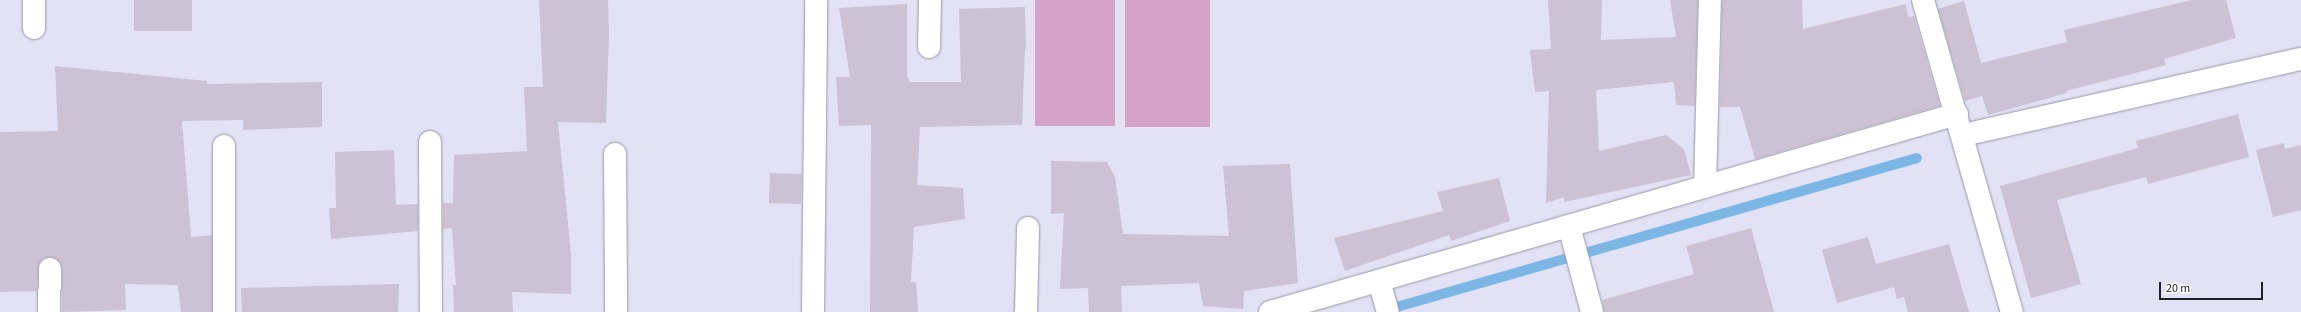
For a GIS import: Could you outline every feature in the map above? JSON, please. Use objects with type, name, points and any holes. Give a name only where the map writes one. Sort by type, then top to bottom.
[{"type":"street","points":[[34,0],[34,28]]},
{"type":"street","points":[[813,312],[816,0]]},
{"type":"street","points":[[929,47],[930,0]]},
{"type":"street","points":[[1705,187],[1710,0]]},
{"type":"street","points":[[1923,0],[1963,135],[2012,312]]},
{"type":"street","points":[[1963,135],[2301,59]]},
{"type":"street","points":[[1270,312],[1379,281],[1572,235],[1705,187],[1957,114]]},
{"type":"street","points":[[430,142],[431,312]]},
{"type":"street","points":[[224,146],[224,312]]},
{"type":"street","points":[[615,154],[616,312]]},
{"type":"street","points":[[1026,312],[1028,228]]},
{"type":"street","points":[[1572,235],[1592,312]]},
{"type":"street","points":[[49,312],[50,269]]},
{"type":"street","points":[[1379,281],[1387,307]]},
{"type":"shaded area","points":[[1035,0],[1115,0],[1115,126],[1035,126]]},
{"type":"shaded area","points":[[1125,0],[1210,0],[1210,127],[1125,127]]},
{"type":"building","points":[[134,0],[192,0],[192,31],[134,31]]},
{"type":"building","points":[[539,0],[608,0],[609,33],[606,123],[558,122],[571,254],[571,294],[512,292],[513,312],[454,312],[453,285],[456,285],[452,228],[443,229],[443,203],[453,203],[454,155],[527,151],[524,87],[543,87]]},
{"type":"building","points":[[1548,0],[1602,0],[1601,40],[1676,37],[1670,0],[1698,0],[1695,106],[1676,105],[1674,82],[1596,90],[1599,151],[1666,135],[1684,149],[1691,175],[1564,202],[1564,197],[1546,203],[1549,91],[1535,92],[1530,50],[1551,49]]},
{"type":"building","points":[[1722,0],[1802,0],[1803,29],[1906,4],[1908,17],[1914,16],[1940,106],[1755,159],[1740,107],[1720,107]]},
{"type":"building","points":[[2192,0],[2226,0],[2236,38],[2164,59],[2166,65],[2066,91],[2067,93],[1988,115],[1982,96],[1965,101],[1938,9],[1964,1],[1981,63],[2067,42],[2064,30]]},
{"type":"building","points":[[907,4],[907,78],[909,78],[909,82],[961,82],[959,9],[1025,7],[1026,49],[1022,125],[920,127],[917,185],[963,188],[965,219],[914,227],[911,282],[916,282],[918,312],[870,312],[871,125],[839,126],[836,77],[850,77],[839,8]]},
{"type":"building","points":[[55,66],[207,81],[207,84],[322,82],[322,127],[243,130],[243,120],[182,121],[191,237],[212,235],[212,312],[181,312],[178,285],[125,284],[126,310],[62,312],[61,263],[51,257],[44,258],[39,263],[37,291],[0,292],[0,132],[58,131]]},
{"type":"building","points":[[2238,114],[2249,157],[2148,184],[2146,177],[2057,200],[2081,284],[2031,298],[2000,186],[2138,148],[2136,141]]},
{"type":"building","points":[[2284,143],[2285,149],[2301,145],[2301,210],[2273,217],[2256,150]]},
{"type":"building","points":[[394,150],[396,205],[418,204],[418,231],[331,239],[329,208],[336,208],[335,152]]},
{"type":"building","points":[[1051,161],[1107,162],[1115,177],[1123,234],[1229,236],[1223,166],[1290,164],[1298,283],[1244,291],[1243,309],[1203,306],[1199,283],[1121,286],[1122,312],[1089,312],[1088,288],[1060,289],[1064,213],[1051,214]]},
{"type":"building","points":[[770,173],[802,174],[801,204],[769,203]]},
{"type":"building","points":[[1499,178],[1510,221],[1451,241],[1449,235],[1345,271],[1334,238],[1443,211],[1437,192]]},
{"type":"building","points":[[1751,228],[1774,312],[1604,312],[1602,300],[1694,274],[1686,246]]},
{"type":"building","points":[[1868,237],[1876,264],[1949,244],[1969,312],[1908,312],[1904,297],[1897,299],[1894,287],[1837,303],[1822,250]]},
{"type":"building","points":[[399,284],[398,312],[242,312],[241,288]]},
{"type":"waterway","points":[[1386,310],[1917,158]]}]
